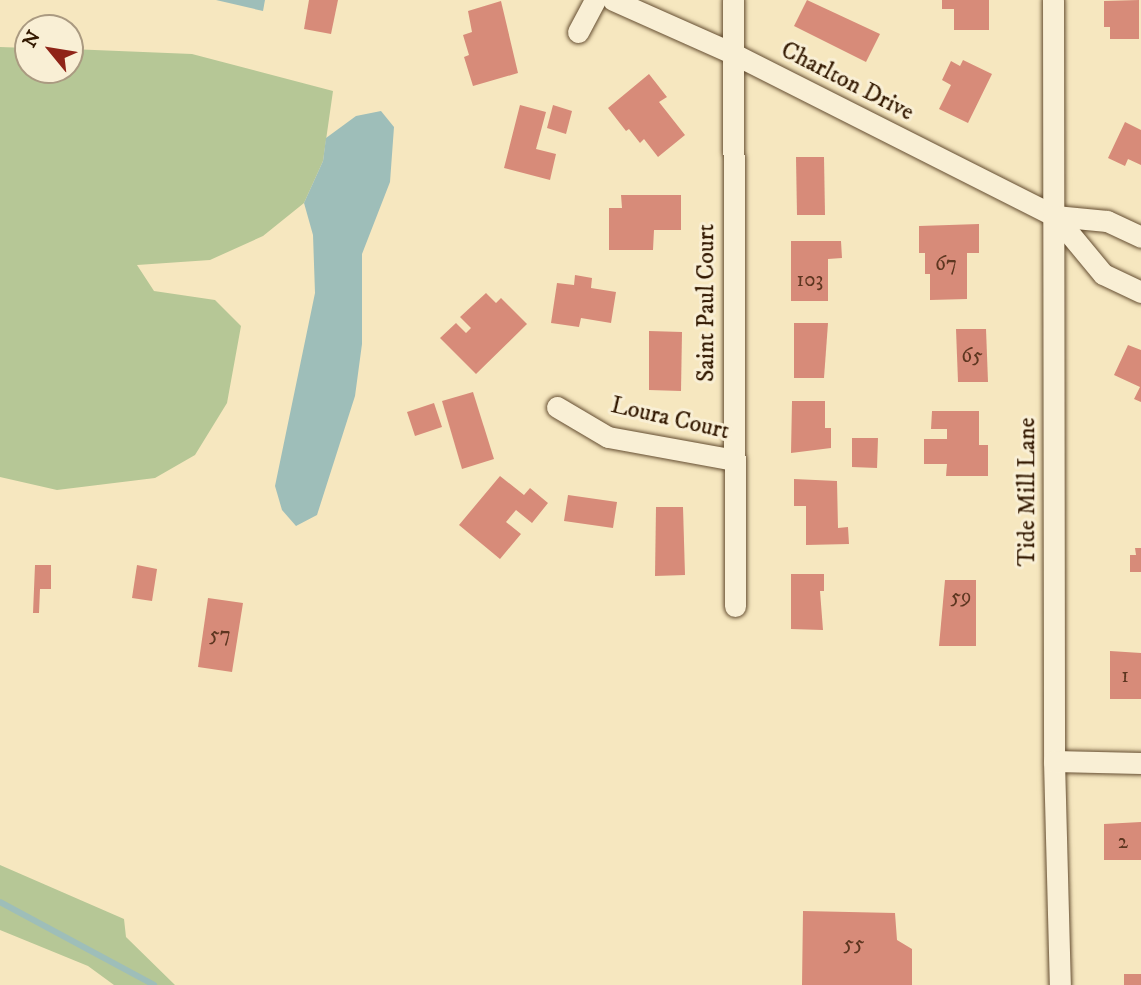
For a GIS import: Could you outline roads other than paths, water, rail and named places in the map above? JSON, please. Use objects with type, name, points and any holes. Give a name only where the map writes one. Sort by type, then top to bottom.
[{"type":"street","points":[[578,32],[595,0]]},
{"type":"street","name":"Charlton Drive","points":[[613,0],[732,53],[1055,216],[1107,221],[1141,237]]},
{"type":"street","name":"Saint Paul Court","points":[[733,0],[734,606]]},
{"type":"street","name":"Tide Mill Lane","points":[[1053,0],[1054,761],[1060,985]]},
{"type":"street","name":"Charlton Drive","points":[[1055,216],[1103,274],[1141,292]]},
{"type":"street","name":"Loura Court","points":[[557,407],[608,438],[734,460]]},
{"type":"street","points":[[1054,761],[1141,763]]},
{"type":"water","points":[[216,0],[265,0],[263,11]]},
{"type":"water","points":[[381,111],[394,127],[390,182],[362,254],[362,344],[355,396],[317,515],[296,526],[282,510],[275,486],[315,293],[313,235],[304,203],[323,161],[326,138],[356,116]]},
{"type":"waterway","points":[[0,902],[154,985]]}]
